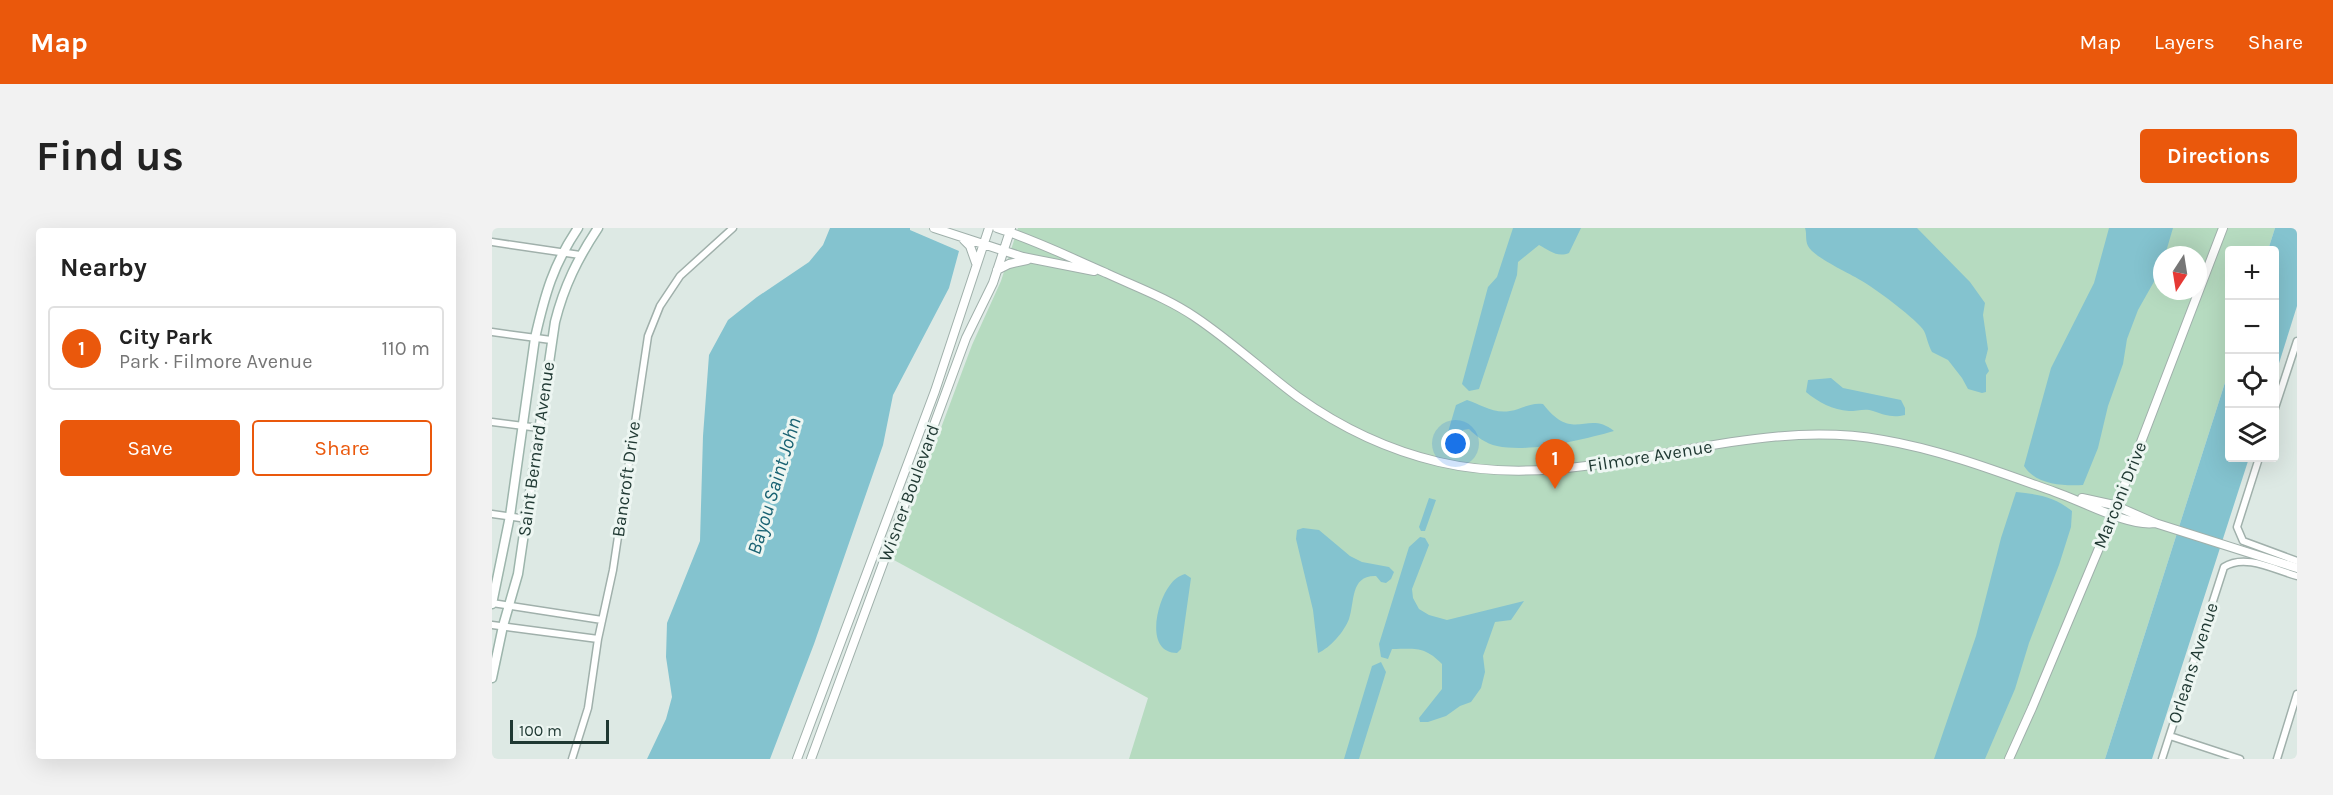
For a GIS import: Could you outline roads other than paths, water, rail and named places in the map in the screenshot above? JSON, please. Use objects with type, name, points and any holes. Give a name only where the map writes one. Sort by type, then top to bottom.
[{"type":"main road","name":"Saint Bernard Avenue","points":[[492,604],[510,516],[535,338],[554,267],[578,228]]},
{"type":"main road","name":"Saint Bernard Avenue","points":[[492,678],[503,626],[518,574],[551,340],[560,300],[580,255],[598,228]]},
{"type":"street","name":"Bancroft Drive","points":[[572,759],[588,708],[598,639],[613,570],[644,355],[652,321],[680,276],[733,228]]},
{"type":"street","name":"Filmore Avenue","points":[[934,228],[1004,251],[1108,274]]},
{"type":"street","name":"Wisner Boulevard","points":[[797,759],[935,391],[989,228]]},
{"type":"street","name":"Filmore Avenue","points":[[997,228],[1010,230],[1141,287],[1195,317],[1298,396],[1345,426],[1390,447],[1436,461],[1509,472],[1572,469],[1785,436],[1833,433],[1875,438],[1925,449],[2297,568]]},
{"type":"street","points":[[1024,228],[1036,241]]},
{"type":"street","name":"Marconi Drive","points":[[2009,759],[2115,510],[2223,228]]},
{"type":"street","name":"Wisner Boulevard","points":[[811,759],[966,338],[998,270],[1010,230]]},
{"type":"street","points":[[961,237],[970,246],[977,267]]},
{"type":"street","points":[[492,242],[580,255]]},
{"type":"street","points":[[998,270],[1018,261],[1035,259]]},
{"type":"street","points":[[492,332],[551,340]]},
{"type":"street","points":[[2275,408],[2294,359],[2297,341]]},
{"type":"street","points":[[492,422],[539,428]]},
{"type":"street","points":[[2258,462],[2237,527],[2242,542],[2297,561]]},
{"type":"street","points":[[492,514],[527,519]]},
{"type":"street","name":"Orleans Avenue","points":[[2162,759],[2224,567],[2233,561],[2247,561],[2297,576]]},
{"type":"street","points":[[492,604],[602,620]]},
{"type":"street","points":[[492,625],[598,639]]},
{"type":"street","points":[[2277,759],[2297,694]]},
{"type":"street","points":[[2170,736],[2240,759]]},
{"type":"water","name":"Bayou Saint John","points":[[830,228],[910,228],[910,230],[959,251],[949,288],[893,395],[883,445],[814,644],[770,759],[647,759],[666,719],[672,697],[666,657],[667,623],[700,541],[703,436],[709,355],[728,320],[757,297],[809,262],[823,245]]},
{"type":"water","points":[[1513,228],[1581,228],[1569,253],[1557,254],[1539,245],[1518,262],[1517,275],[1479,389],[1469,391],[1462,384],[1488,287],[1497,277]]},
{"type":"water","points":[[1805,228],[1917,228],[1970,282],[1985,303],[1983,315],[1988,349],[1985,361],[1989,371],[1986,375],[1986,392],[1968,389],[1948,360],[1932,352],[1924,331],[1905,312],[1868,284],[1824,260],[1811,250],[1807,244]]},
{"type":"water","points":[[2109,228],[2173,228],[2168,246],[2153,246],[2153,283],[2138,310],[2127,339],[2123,364],[2108,406],[2098,448],[2083,485],[2050,483],[2035,477],[2024,466],[2051,368],[2094,283]]},
{"type":"water","points":[[2275,228],[2297,228],[2297,306],[2279,363],[2279,246],[2269,246]]},
{"type":"water","points":[[1831,378],[1843,388],[1901,400],[1905,408],[1905,415],[1892,416],[1867,410],[1837,409],[1806,392],[1808,380]]},
{"type":"water","points":[[2225,383],[2225,462],[2248,462],[2152,759],[2105,759]]},
{"type":"water","points":[[1467,400],[1504,412],[1534,404],[1543,404],[1563,422],[1596,423],[1614,431],[1540,447],[1510,448],[1489,443],[1469,429],[1463,430],[1461,446],[1453,454],[1446,453],[1443,449],[1456,405]]},
{"type":"water","points":[[2016,492],[2046,497],[2066,506],[2072,511],[2071,527],[2015,689],[1985,759],[1934,759],[1976,636],[2001,538]]},
{"type":"water","points":[[1429,498],[1436,500],[1425,531],[1421,531],[1419,527]]},
{"type":"water","points":[[1303,528],[1319,530],[1350,556],[1362,562],[1389,567],[1394,572],[1386,583],[1381,582],[1376,576],[1362,580],[1355,591],[1349,619],[1344,629],[1332,643],[1318,653],[1313,610],[1296,539],[1297,530]]},
{"type":"water","points":[[1420,537],[1425,538],[1429,545],[1412,589],[1413,598],[1419,609],[1429,615],[1447,620],[1524,601],[1511,620],[1495,622],[1483,656],[1485,672],[1481,688],[1471,702],[1460,706],[1446,716],[1428,722],[1420,722],[1419,718],[1442,689],[1442,664],[1425,651],[1414,649],[1392,649],[1388,659],[1381,657],[1379,644],[1409,547]]},
{"type":"water","points":[[1185,574],[1191,578],[1181,649],[1177,653],[1167,650],[1160,644],[1156,625],[1165,592],[1175,579]]},
{"type":"water","points":[[1381,662],[1386,672],[1359,759],[1344,759],[1372,666]]},
{"type":"place","name":"City Park","points":[[1555,489]]}]
